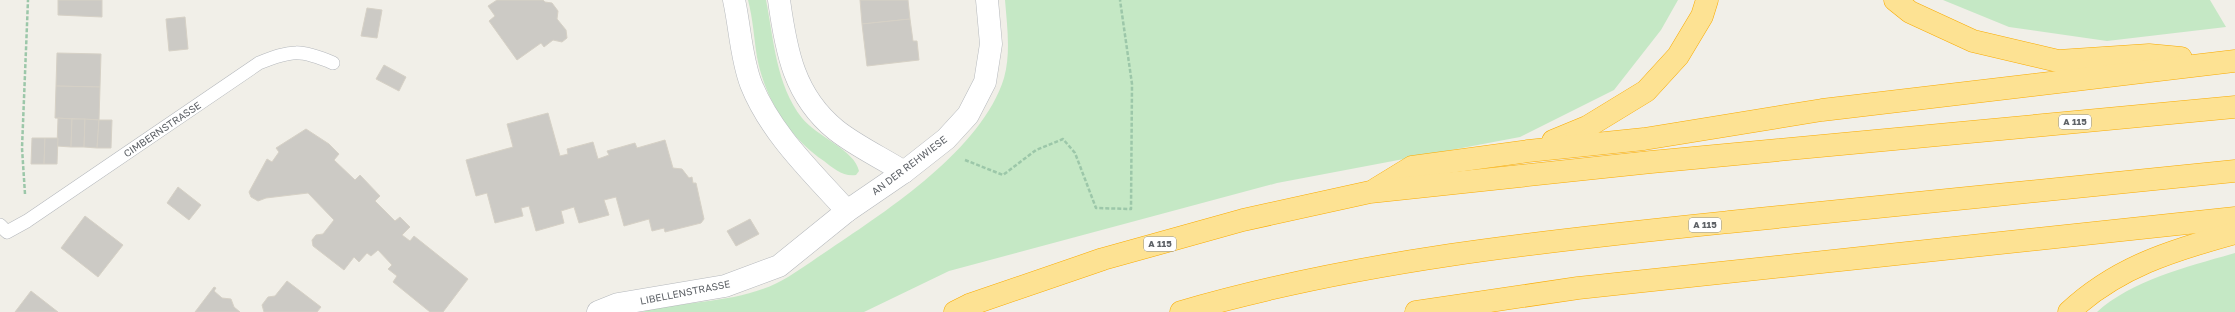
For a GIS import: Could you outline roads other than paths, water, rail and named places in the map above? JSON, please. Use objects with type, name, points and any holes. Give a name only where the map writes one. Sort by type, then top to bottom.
[{"type":"highway","points":[[1528,151],[1587,127],[1646,91],[1678,56],[1702,16],[1707,0]]},
{"type":"highway","points":[[1895,0],[1910,12],[1973,41],[2058,62],[2149,55],[2226,62]]},
{"type":"highway","points":[[1370,192],[1412,167],[1528,151],[1644,139],[1822,110],[2226,62]]},
{"type":"highway","name":"A 115","points":[[955,312],[969,305],[1103,259],[1243,220],[1370,192],[1651,162],[2235,107]]},
{"type":"highway","name":"A 115","points":[[1181,312],[1235,296],[1357,270],[1427,258],[1645,231],[2235,171]]},
{"type":"highway","points":[[1416,312],[1578,288],[2235,218]]},
{"type":"highway","points":[[2069,312],[2106,282],[2139,265],[2177,248],[2235,233]]},
{"type":"street","points":[[734,0],[751,84],[768,117],[788,146],[847,211]]},
{"type":"street","points":[[779,0],[784,36],[795,78],[810,103],[836,130],[904,172]]},
{"type":"street","name":"AN DER REHWIESE","points":[[847,211],[904,172],[946,139],[968,115],[985,82],[990,44],[987,0]]},
{"type":"street","name":"LIBELLENSTRASSE","points":[[598,312],[618,304],[725,286],[779,266],[847,211]]},
{"type":"lane","name":"CIMBERNSTRASSE","points":[[0,225],[7,232],[27,221],[259,63],[285,52],[301,52],[309,53],[333,64]]}]
